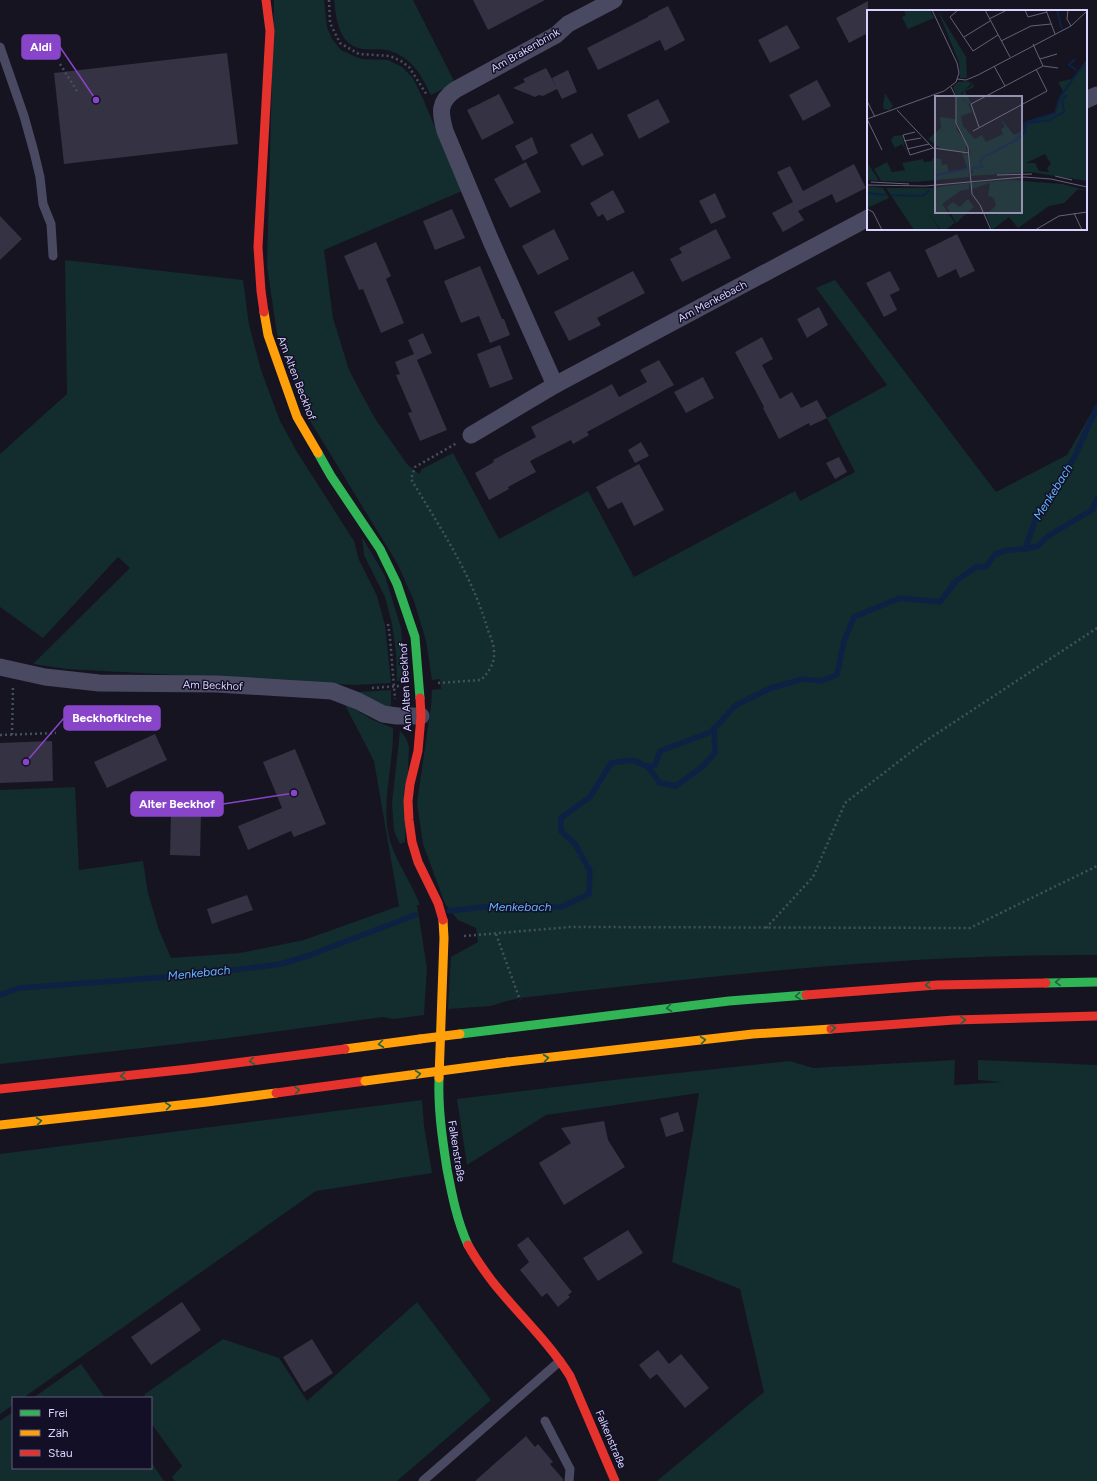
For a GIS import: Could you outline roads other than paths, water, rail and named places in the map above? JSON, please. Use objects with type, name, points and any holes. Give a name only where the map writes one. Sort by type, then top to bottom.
[{"type":"main road","name":"Am Alten Beckhof","points":[[266,0],[270,31],[258,247],[261,291],[268,335],[297,417],[331,476],[380,549],[397,584],[415,637],[421,716],[418,751],[410,784]]},
{"type":"main road","name":"Falkenstraße","points":[[410,784],[409,808],[412,842],[418,862],[438,903],[443,922],[444,938],[438,1102],[452,1195],[461,1230],[474,1257],[502,1293],[560,1360],[570,1376],[615,1481]]},
{"type":"main road","points":[[0,1089],[189,1069],[729,1001],[938,985],[1097,982]]},
{"type":"main road","points":[[0,1125],[207,1102],[508,1062],[753,1034],[954,1020],[1097,1016]]},
{"type":"street","name":"Am Brakenbrink","points":[[555,385],[491,241],[445,132],[441,118],[442,106],[446,96],[455,90],[556,35],[568,24],[614,0]]},
{"type":"street","points":[[1087,100],[1097,95]]},
{"type":"street","name":"Am Menkebach","points":[[471,435],[555,385],[867,219]]},
{"type":"street","name":"Am Beckhof","points":[[7,669],[45,677],[99,683],[217,684],[332,690],[383,714],[397,716],[421,716]]},
{"type":"lane","points":[[0,47],[24,116],[40,177],[43,204],[51,224],[52,256]]},
{"type":"lane","points":[[423,1481],[560,1360]]},
{"type":"lane","points":[[546,1421],[570,1469],[569,1481]]},
{"type":"waterway","name":"Menkebach","points":[[449,911],[483,907],[561,907],[589,894],[590,871],[575,844],[561,831],[561,818],[590,797],[611,763],[633,760],[648,767],[655,765],[660,751],[711,732],[736,705],[771,688],[803,679],[821,681],[837,675],[844,641],[854,617],[900,598],[940,602],[956,581],[976,567],[986,567],[995,554],[1009,550],[1025,549],[1036,518],[1051,498],[1074,458],[1097,407]]},
{"type":"waterway","points":[[1025,549],[1038,546],[1048,536],[1092,510],[1097,499]]},
{"type":"waterway","points":[[648,767],[660,783],[676,786],[702,767],[715,753],[714,728]]},
{"type":"waterway","name":"Menkebach","points":[[0,995],[19,988],[194,975],[281,964],[310,955],[415,915]]},
{"type":"place","name":"Aldi","points":[[96,100]]},
{"type":"place","name":"Beckhofkirche","points":[[26,762]]},
{"type":"place","name":"Alter Beckhof","points":[[294,793]]}]
